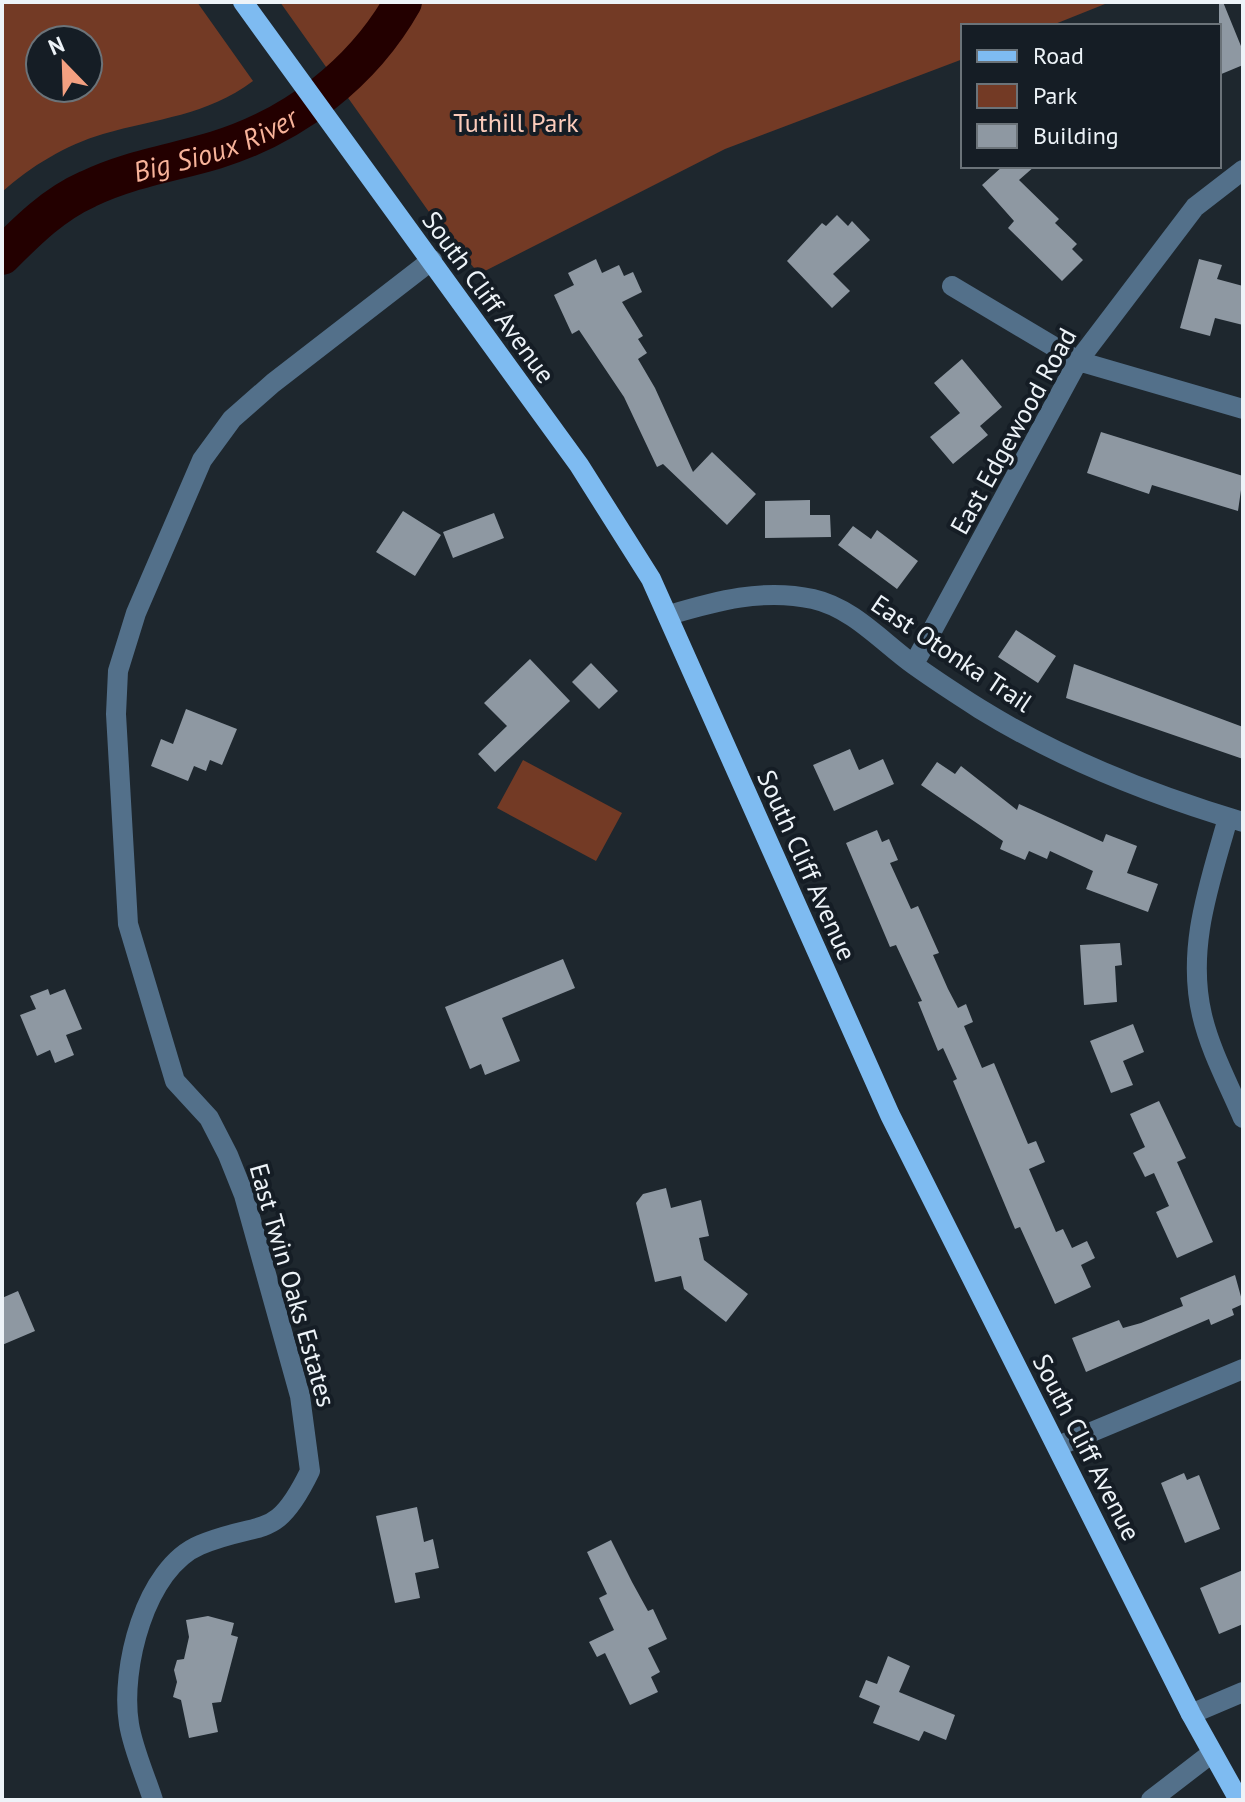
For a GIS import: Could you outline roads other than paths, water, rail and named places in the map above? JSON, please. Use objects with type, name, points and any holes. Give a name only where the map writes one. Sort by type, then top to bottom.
[{"type":"main road","name":"South Cliff Avenue","points":[[243,2],[604,502],[669,615],[890,1115],[1191,1714],[1239,1800]]},
{"type":"street","name":"East Edgewood Road","points":[[914,664],[1078,361],[1186,216],[1243,170]]},
{"type":"street","name":"East Twin Oaks Estates","points":[[153,1800],[129,1723],[129,1672],[153,1593],[168,1566],[199,1546],[278,1521],[310,1471],[300,1396],[244,1195],[209,1118],[175,1081],[128,924],[116,714],[118,671],[136,613],[202,460],[232,419],[273,383],[432,260]]},
{"type":"street","points":[[952,286],[1078,361],[1243,409]]},
{"type":"street","name":"East Otonka Trail","points":[[669,615],[733,597],[787,595],[815,599],[861,622],[914,664],[982,710],[1098,771],[1236,820]]},
{"type":"street","points":[[1236,820],[1199,925],[1196,983],[1202,1018],[1243,1118]]},
{"type":"street","points":[[1058,1446],[1243,1369]]},
{"type":"street","points":[[1191,1714],[1243,1692]]},
{"type":"street","points":[[1151,1800],[1212,1753]]},
{"type":"waterway","name":"Big Sioux River","points":[[2,256],[53,210],[88,189],[119,176],[245,140],[299,111],[324,94],[368,52],[403,2]]},
{"type":"park label","name":"Tuthill Park","points":[[516,122]]}]
